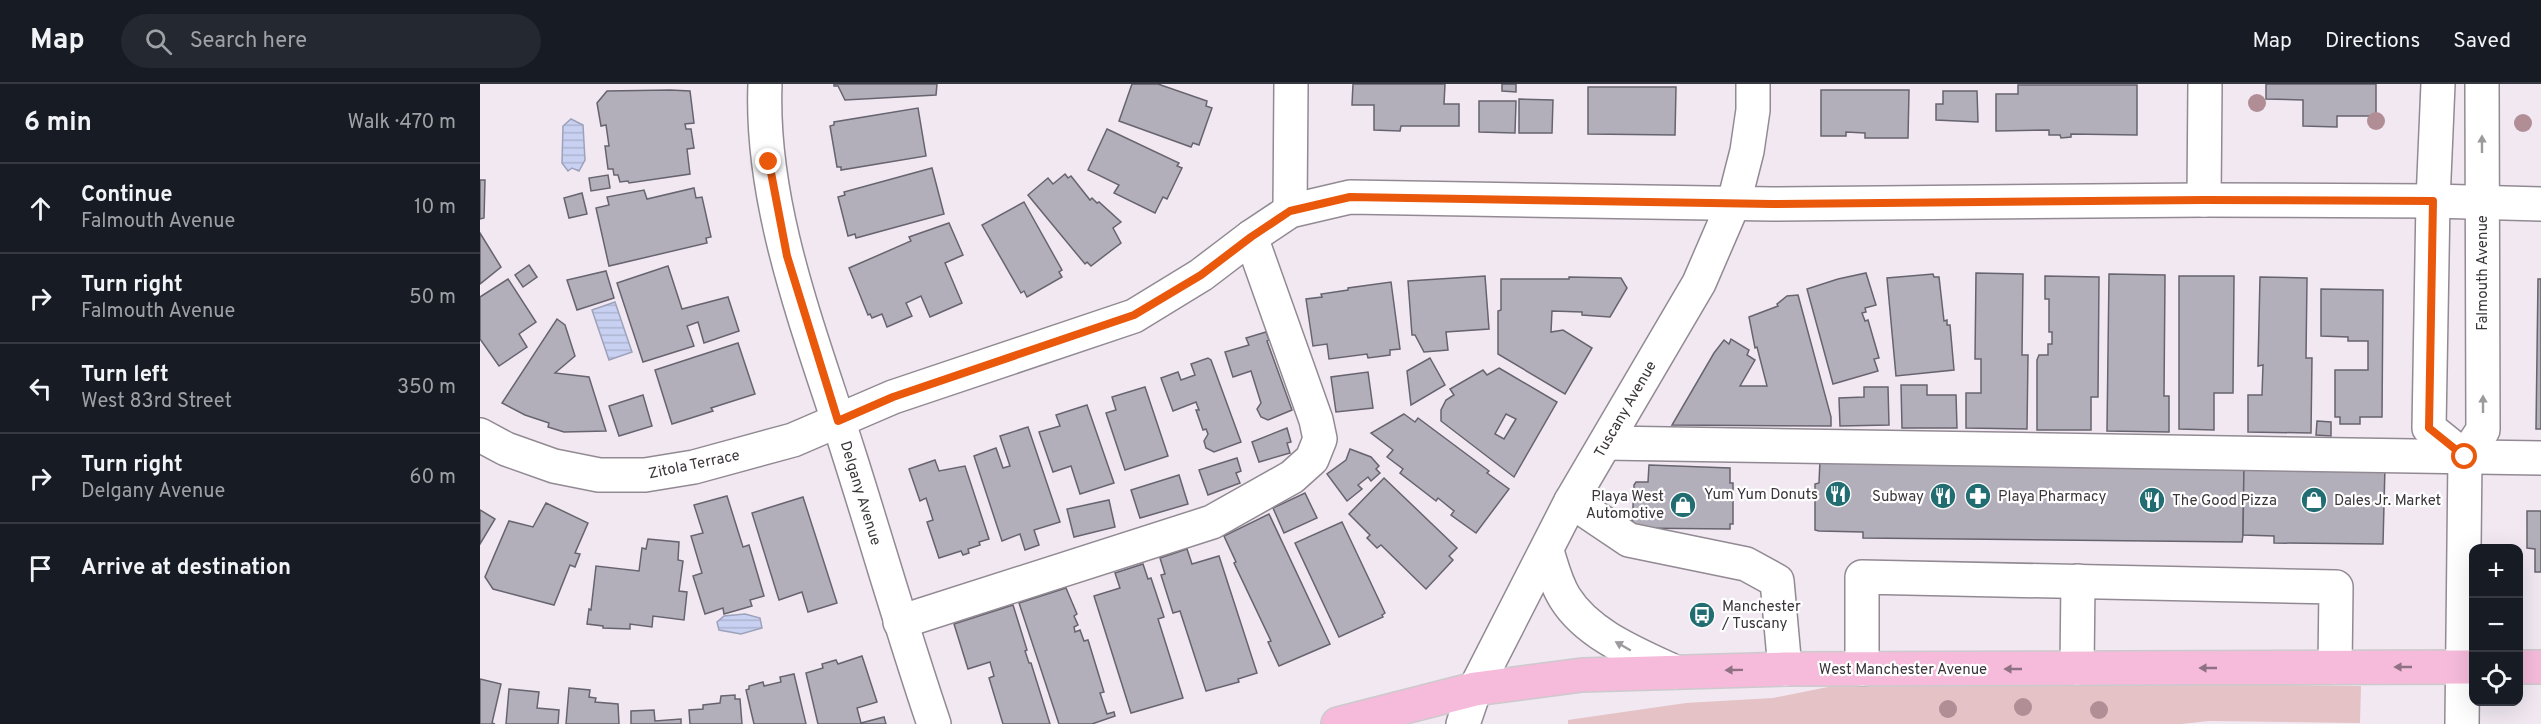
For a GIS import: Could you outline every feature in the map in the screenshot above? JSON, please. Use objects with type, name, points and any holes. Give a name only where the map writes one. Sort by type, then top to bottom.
[{"type":"main road","name":"West Manchester Avenue","points":[[1338,724],[1475,689],[1582,675],[1785,669],[2468,667]]},
{"type":"main road","points":[[2523,667],[2541,667]]},
{"type":"street","name":"Delgany Avenue","points":[[765,84],[769,162],[787,256],[900,622],[934,724]]},
{"type":"street","points":[[1291,84],[1290,211],[1350,197],[1772,204],[2204,200],[2541,204]]},
{"type":"street","name":"Tuscany Avenue","points":[[1463,724],[1475,689],[1571,501],[1699,283],[1734,202],[1747,151],[1753,110],[1753,84]]},
{"type":"street","points":[[2204,200],[2205,84]]},
{"type":"street","points":[[2438,84],[2433,201],[2429,428],[2465,457]]},
{"type":"street","name":"Falmouth Avenue","points":[[2465,457],[2483,430],[2482,84]]},
{"type":"street","name":"Zitola Terrace","points":[[480,435],[506,449],[554,466],[598,475],[645,475],[694,467],[793,440],[893,397],[1134,315],[1201,275],[1290,211]]},
{"type":"street","points":[[900,622],[1212,522],[1292,477],[1312,459],[1320,439],[1316,420],[1251,237]]},
{"type":"street","points":[[1606,443],[2541,458]]},
{"type":"street","points":[[2462,724],[2468,667],[2465,457]]},
{"type":"street","points":[[1571,501],[1629,540],[1746,564],[1777,580],[1785,669]]},
{"type":"street","points":[[1547,551],[1565,598],[1591,626],[1620,644],[1675,672]]},
{"type":"street","points":[[1862,669],[1862,577],[2336,587],[2335,667]]},
{"type":"street","points":[[2077,668],[2078,581]]},
{"type":"shaded area","points":[[1876,680],[2361,686],[2360,723],[2209,721],[2181,724],[1568,724],[1568,720],[1686,703],[1773,698]]},
{"type":"water","points":[[571,119],[583,125],[585,160],[579,171],[572,168],[568,171],[562,163],[563,126]]},
{"type":"water","points":[[615,302],[632,352],[609,360],[592,310]]},
{"type":"water","points":[[745,614],[760,618],[762,628],[741,634],[719,630],[717,622],[724,616]]},
{"type":"building","points":[[834,84],[937,84],[936,95],[845,100],[838,86]]},
{"type":"building","points":[[1132,84],[1158,84],[1207,101],[1206,106],[1212,108],[1199,145],[1193,143],[1191,147],[1119,121]]},
{"type":"building","points":[[1353,84],[1445,84],[1444,104],[1459,104],[1459,126],[1401,126],[1400,131],[1374,130],[1374,105],[1352,105]]},
{"type":"building","points":[[1502,84],[1516,84],[1516,92],[1502,91]]},
{"type":"building","points":[[2266,84],[2376,84],[2376,116],[2337,116],[2337,127],[2303,126],[2303,100],[2266,99]]},
{"type":"building","points":[[2018,85],[2137,85],[2137,135],[2071,134],[2071,137],[2061,138],[2060,135],[2049,135],[2049,130],[1996,131],[1996,94],[2018,94]]},
{"type":"building","points":[[1588,87],[1676,87],[1675,135],[1588,134]]},
{"type":"building","points":[[1821,90],[1909,90],[1908,138],[1865,138],[1865,133],[1846,132],[1846,136],[1821,136]]},
{"type":"building","points":[[607,91],[690,91],[694,123],[685,124],[686,129],[691,129],[694,148],[687,149],[690,174],[629,183],[628,181],[620,182],[618,175],[614,175],[613,169],[608,169],[605,146],[609,146],[606,125],[601,126],[597,103]]},
{"type":"building","points":[[1943,91],[1977,91],[1978,122],[1936,120],[1936,104],[1943,104]]},
{"type":"building","points":[[1519,99],[1553,100],[1552,133],[1519,133]]},
{"type":"building","points":[[1479,101],[1516,101],[1515,133],[1479,132]]},
{"type":"building","points":[[918,108],[926,156],[841,170],[841,167],[837,167],[830,126],[834,125],[834,122]]},
{"type":"building","points":[[1107,129],[1179,163],[1177,166],[1182,168],[1167,199],[1163,197],[1155,213],[1114,193],[1119,185],[1088,170]]},
{"type":"building","points":[[932,168],[944,214],[856,238],[855,234],[848,236],[838,197],[845,195],[844,192]]},
{"type":"building","points":[[1065,174],[1068,178],[1071,176],[1090,200],[1092,198],[1097,203],[1099,202],[1121,222],[1113,228],[1121,243],[1091,266],[1087,262],[1085,264],[1028,195],[1048,178],[1053,184]]},
{"type":"building","points":[[608,175],[610,188],[591,191],[589,178]]},
{"type":"building","points":[[480,180],[485,180],[484,218],[480,219]]},
{"type":"building","points":[[694,188],[696,198],[702,197],[711,237],[706,238],[707,243],[609,266],[596,208],[609,205],[607,197],[644,190],[647,199]]},
{"type":"building","points":[[582,193],[587,214],[569,218],[564,198]]},
{"type":"building","points":[[1024,202],[1062,270],[1059,272],[1062,277],[1027,297],[1024,291],[1021,293],[982,225]]},
{"type":"building","points":[[949,223],[963,255],[945,263],[962,303],[930,317],[921,296],[906,303],[912,316],[887,327],[882,314],[872,318],[870,314],[868,315],[849,268],[911,241],[909,237]]},
{"type":"building","points":[[480,233],[501,267],[480,284]]},
{"type":"building","points":[[529,265],[537,277],[523,287],[515,275]]},
{"type":"building","points":[[668,266],[682,309],[728,297],[739,331],[704,343],[698,322],[687,326],[694,346],[643,362],[617,283]]},
{"type":"building","points":[[606,271],[614,298],[577,310],[567,280]]},
{"type":"building","points":[[1866,273],[1876,305],[1865,308],[1866,312],[1862,313],[1865,321],[1868,320],[1879,358],[1874,359],[1878,371],[1833,384],[1807,289]]},
{"type":"building","points":[[1976,273],[2023,274],[2022,355],[2028,355],[2027,429],[1966,428],[1966,393],[1981,393],[1981,359],[1975,359]]},
{"type":"building","points":[[1933,274],[1934,277],[1939,277],[1944,321],[1947,320],[1947,325],[1950,325],[1954,370],[1896,376],[1887,278]]},
{"type":"building","points":[[2109,274],[2165,275],[2164,396],[2169,396],[2169,432],[2107,431]]},
{"type":"building","points":[[1485,276],[1489,329],[1446,332],[1448,350],[1424,352],[1415,335],[1412,335],[1408,281]]},
{"type":"building","points":[[2045,276],[2099,277],[2098,397],[2091,397],[2091,430],[2037,430],[2037,360],[2039,355],[2048,355],[2048,344],[2052,344],[2052,332],[2049,332],[2049,299],[2045,299]]},
{"type":"building","points":[[2179,276],[2234,276],[2233,393],[2214,393],[2214,430],[2179,429]]},
{"type":"building","points":[[1569,277],[1621,278],[1627,288],[1610,317],[1582,315],[1582,312],[1552,311],[1551,332],[1563,330],[1592,348],[1565,394],[1498,354],[1498,311],[1501,310],[1501,279],[1569,279]]},
{"type":"building","points":[[2260,277],[2307,278],[2306,358],[2312,358],[2311,433],[2248,432],[2248,395],[2262,395],[2263,365],[2258,366]]},
{"type":"building","points":[[508,279],[536,322],[519,334],[527,347],[499,366],[480,339],[480,297]]},
{"type":"building","points":[[2538,279],[2541,279],[2541,429],[2536,429]]},
{"type":"building","points":[[1391,282],[1400,349],[1390,350],[1390,355],[1368,358],[1367,354],[1329,359],[1327,344],[1313,346],[1306,299],[1322,297],[1321,294],[1348,290],[1348,288]]},
{"type":"building","points":[[2321,289],[2383,290],[2382,417],[2360,417],[2360,424],[2340,424],[2340,417],[2335,417],[2335,370],[2368,370],[2368,341],[2348,341],[2348,337],[2321,336]]},
{"type":"building","points":[[1798,295],[1831,417],[1831,426],[1672,425],[1724,340],[1729,344],[1731,339],[1749,350],[1747,355],[1755,360],[1740,386],[1767,386],[1757,347],[1755,348],[1749,317],[1778,306],[1777,304],[1787,296]]},
{"type":"building","points":[[557,319],[565,325],[575,356],[555,373],[589,377],[606,431],[564,432],[548,427],[549,423],[525,415],[502,403]]},
{"type":"building","points":[[1266,332],[1269,340],[1267,341],[1292,410],[1268,420],[1261,417],[1257,409],[1261,403],[1251,371],[1233,377],[1225,352],[1249,345],[1246,338]]},
{"type":"building","points":[[738,343],[755,394],[672,424],[655,370]]},
{"type":"building","points":[[1208,358],[1211,360],[1241,442],[1214,452],[1206,448],[1204,441],[1208,434],[1206,429],[1203,430],[1196,410],[1199,410],[1196,402],[1173,411],[1161,378],[1178,372],[1181,380],[1195,375],[1191,364]]},
{"type":"building","points":[[1430,358],[1445,385],[1411,405],[1407,371]]},
{"type":"building","points":[[1499,368],[1557,402],[1514,477],[1441,421],[1441,410],[1446,400],[1454,395],[1450,389],[1483,370],[1487,375]],"holes":[[[1506,414],[1516,419],[1504,439],[1495,434]]]},
{"type":"building","points":[[1368,372],[1373,408],[1336,412],[1331,377]]},
{"type":"building","points":[[1901,385],[1927,385],[1927,395],[1956,395],[1957,428],[1902,428]]},
{"type":"building","points":[[1145,387],[1168,456],[1125,470],[1106,413],[1116,410],[1112,397]]},
{"type":"building","points":[[1864,387],[1888,387],[1889,425],[1840,426],[1839,398],[1864,397]]},
{"type":"building","points":[[643,395],[652,426],[619,436],[609,406]]},
{"type":"building","points":[[1087,405],[1114,483],[1080,494],[1071,466],[1053,472],[1039,432],[1060,426],[1056,415]]},
{"type":"building","points":[[1404,414],[1415,422],[1418,418],[1489,471],[1487,473],[1509,489],[1476,533],[1451,515],[1454,511],[1438,498],[1436,501],[1400,473],[1403,469],[1387,457],[1393,450],[1371,433]]},
{"type":"building","points":[[2317,421],[2331,422],[2331,436],[2316,435]]},
{"type":"building","points":[[1028,427],[1060,522],[1034,530],[1039,545],[1025,550],[1020,534],[1002,541],[974,456],[996,448],[1003,468],[1010,466],[1000,436]]},
{"type":"building","points":[[1287,428],[1291,442],[1287,443],[1290,453],[1259,462],[1252,442]]},
{"type":"building","points":[[1350,449],[1371,457],[1379,466],[1376,469],[1380,473],[1371,481],[1368,477],[1358,485],[1362,489],[1347,501],[1327,474],[1346,460]]},
{"type":"building","points":[[1237,458],[1241,471],[1236,473],[1240,483],[1208,495],[1199,470]]},
{"type":"building","points":[[935,460],[939,471],[965,466],[989,539],[979,542],[980,545],[968,549],[969,553],[963,555],[961,551],[939,558],[927,522],[933,520],[926,498],[920,501],[909,469]]},
{"type":"building","points":[[1820,460],[2244,464],[2242,542],[1863,538],[1863,532],[1819,531],[1815,530],[1815,484],[1819,483]]},
{"type":"building","name":"Dales Jr. Market","points":[[2244,464],[2385,466],[2383,544],[2274,543],[2274,536],[2243,535]]},
{"type":"building","name":"Playa West Automotive","points":[[1649,465],[1730,468],[1730,483],[1733,483],[1733,524],[1730,524],[1730,529],[1632,528],[1634,485],[1636,482],[1648,482]]},
{"type":"building","points":[[1179,475],[1188,504],[1140,518],[1131,490]]},
{"type":"building","points":[[1384,478],[1457,548],[1449,556],[1453,560],[1426,589],[1381,545],[1377,548],[1367,538],[1370,535],[1349,514]]},
{"type":"building","points":[[1305,493],[1317,518],[1284,533],[1273,508]]},
{"type":"building","points":[[727,496],[743,547],[749,545],[764,596],[750,600],[752,606],[724,614],[723,608],[705,614],[693,576],[702,573],[691,536],[703,533],[694,505]]},
{"type":"building","points":[[803,497],[837,603],[808,612],[802,592],[779,600],[752,513]]},
{"type":"building","points":[[1109,500],[1115,527],[1074,537],[1067,509]]},
{"type":"building","points":[[546,503],[588,523],[575,553],[580,554],[575,567],[570,565],[554,605],[493,589],[485,577],[509,521],[533,527]]},
{"type":"building","points":[[480,510],[495,519],[480,544]]},
{"type":"building","points":[[2527,511],[2541,511],[2541,572],[2535,572],[2535,549],[2527,548]]},
{"type":"building","points":[[1269,514],[1330,644],[1279,666],[1268,642],[1271,641],[1234,563],[1236,562],[1224,536]]},
{"type":"building","points":[[1342,522],[1385,613],[1383,617],[1339,637],[1295,543]]},
{"type":"building","points":[[648,539],[679,542],[678,560],[683,561],[679,591],[687,592],[684,620],[653,616],[652,627],[630,624],[630,629],[603,628],[603,626],[587,624],[589,609],[591,610],[596,566],[639,571],[642,548],[646,549]]},
{"type":"building","points":[[1187,549],[1192,564],[1219,556],[1257,673],[1238,679],[1239,682],[1206,691],[1180,611],[1173,613],[1161,575],[1165,574],[1160,558]]},
{"type":"building","points":[[1143,564],[1148,579],[1151,578],[1164,617],[1158,619],[1183,698],[1131,713],[1094,596],[1120,588],[1115,573]]},
{"type":"building","points":[[1066,588],[1077,614],[1074,616],[1078,625],[1074,627],[1075,632],[1080,630],[1084,641],[1088,640],[1104,692],[1100,693],[1107,714],[1114,712],[1115,716],[1092,724],[1059,724],[1019,603]]},
{"type":"building","points":[[1013,605],[1027,650],[1025,651],[1050,724],[1003,724],[989,678],[994,676],[990,662],[968,669],[954,624]]},
{"type":"building","points":[[862,656],[877,702],[857,708],[861,723],[884,717],[886,724],[818,724],[806,673],[823,668],[822,664],[836,660],[838,664]]},
{"type":"building","points":[[794,674],[806,724],[754,724],[746,690],[749,686],[763,682],[764,686],[781,682],[780,677]]},
{"type":"building","points":[[480,679],[501,684],[492,723],[495,724],[480,724]]},
{"type":"building","points":[[569,688],[590,690],[589,697],[596,698],[595,702],[618,704],[619,724],[566,724]]},
{"type":"building","points":[[509,689],[539,692],[537,708],[559,710],[558,724],[506,724]]},
{"type":"building","points":[[735,695],[735,699],[740,699],[742,724],[690,724],[689,710],[703,709],[703,705],[720,703],[721,696]]},
{"type":"building","points":[[654,710],[655,721],[681,719],[681,724],[631,724],[631,711]]},
{"type":"place","name":"Yum Yum Donuts","points":[[1838,494]]},
{"type":"place","name":"Subway","points":[[1943,496]]},
{"type":"place","name":"Playa Pharmacy","points":[[1978,496]]},
{"type":"place","name":"The Good Pizza","points":[[2152,500]]},
{"type":"place","name":"Dales Jr. Market","points":[[2314,500]]},
{"type":"place","name":"Playa West Automotive","points":[[1683,505]]},
{"type":"place","name":"Manchester / Tuscany","points":[[1702,615]]},
{"type":"route","points":[[769,162],[787,256],[838,421],[893,397],[1134,315],[1201,275],[1290,211],[1350,197],[1772,204],[2204,200],[2433,201],[2429,428],[2465,457]]}]
